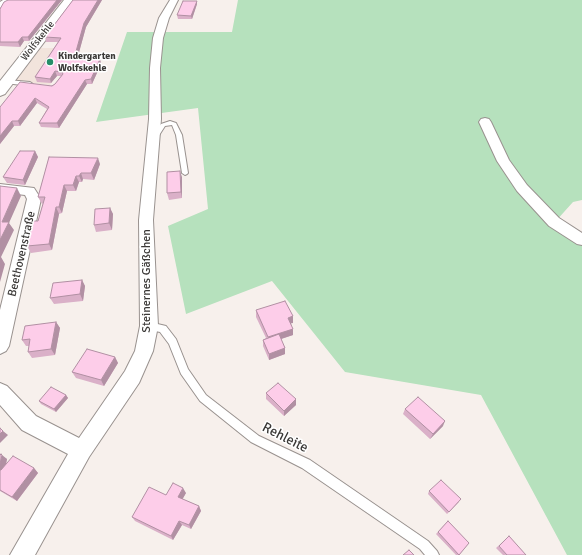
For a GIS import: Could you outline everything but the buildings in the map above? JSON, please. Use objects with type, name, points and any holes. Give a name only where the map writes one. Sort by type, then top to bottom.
[{"type":"street","points":[[0,5],[10,0]]},
{"type":"street","name":"Wolfskehle","points":[[3,86],[70,0]]},
{"type":"street","name":"Steinernes Gäßchen","points":[[22,555],[82,450],[132,377],[144,351],[149,326],[146,220],[153,139],[158,38],[164,18],[174,0]]},
{"type":"street","points":[[485,122],[503,161],[522,188],[554,222],[582,240]]},
{"type":"street","name":"Beethovenstraße","points":[[0,188],[29,191],[34,199],[0,346]]},
{"type":"street","points":[[0,392],[29,423],[82,450]]},
{"type":"lane","points":[[3,86],[38,85]]},
{"type":"lane","points":[[153,139],[163,125],[170,123],[174,124],[179,135],[185,173]]},
{"type":"lane","name":"Rehleite","points":[[149,326],[163,329],[173,342],[184,371],[203,398],[255,439],[306,464],[424,544],[433,555]]},
{"type":"shaded area","name":"Kindergarten Wolfskehle","points":[[38,48],[79,48],[56,75],[50,85],[16,81],[15,79]]},
{"type":"green space","points":[[238,0],[582,0],[582,200],[573,202],[555,222],[582,240],[582,555],[567,555],[481,395],[345,372],[272,281],[186,314],[168,226],[208,209],[198,108],[96,122],[127,32],[232,32]]},
{"type":"place","name":"Kindergarten Wolfskehle","points":[[50,62]]}]
